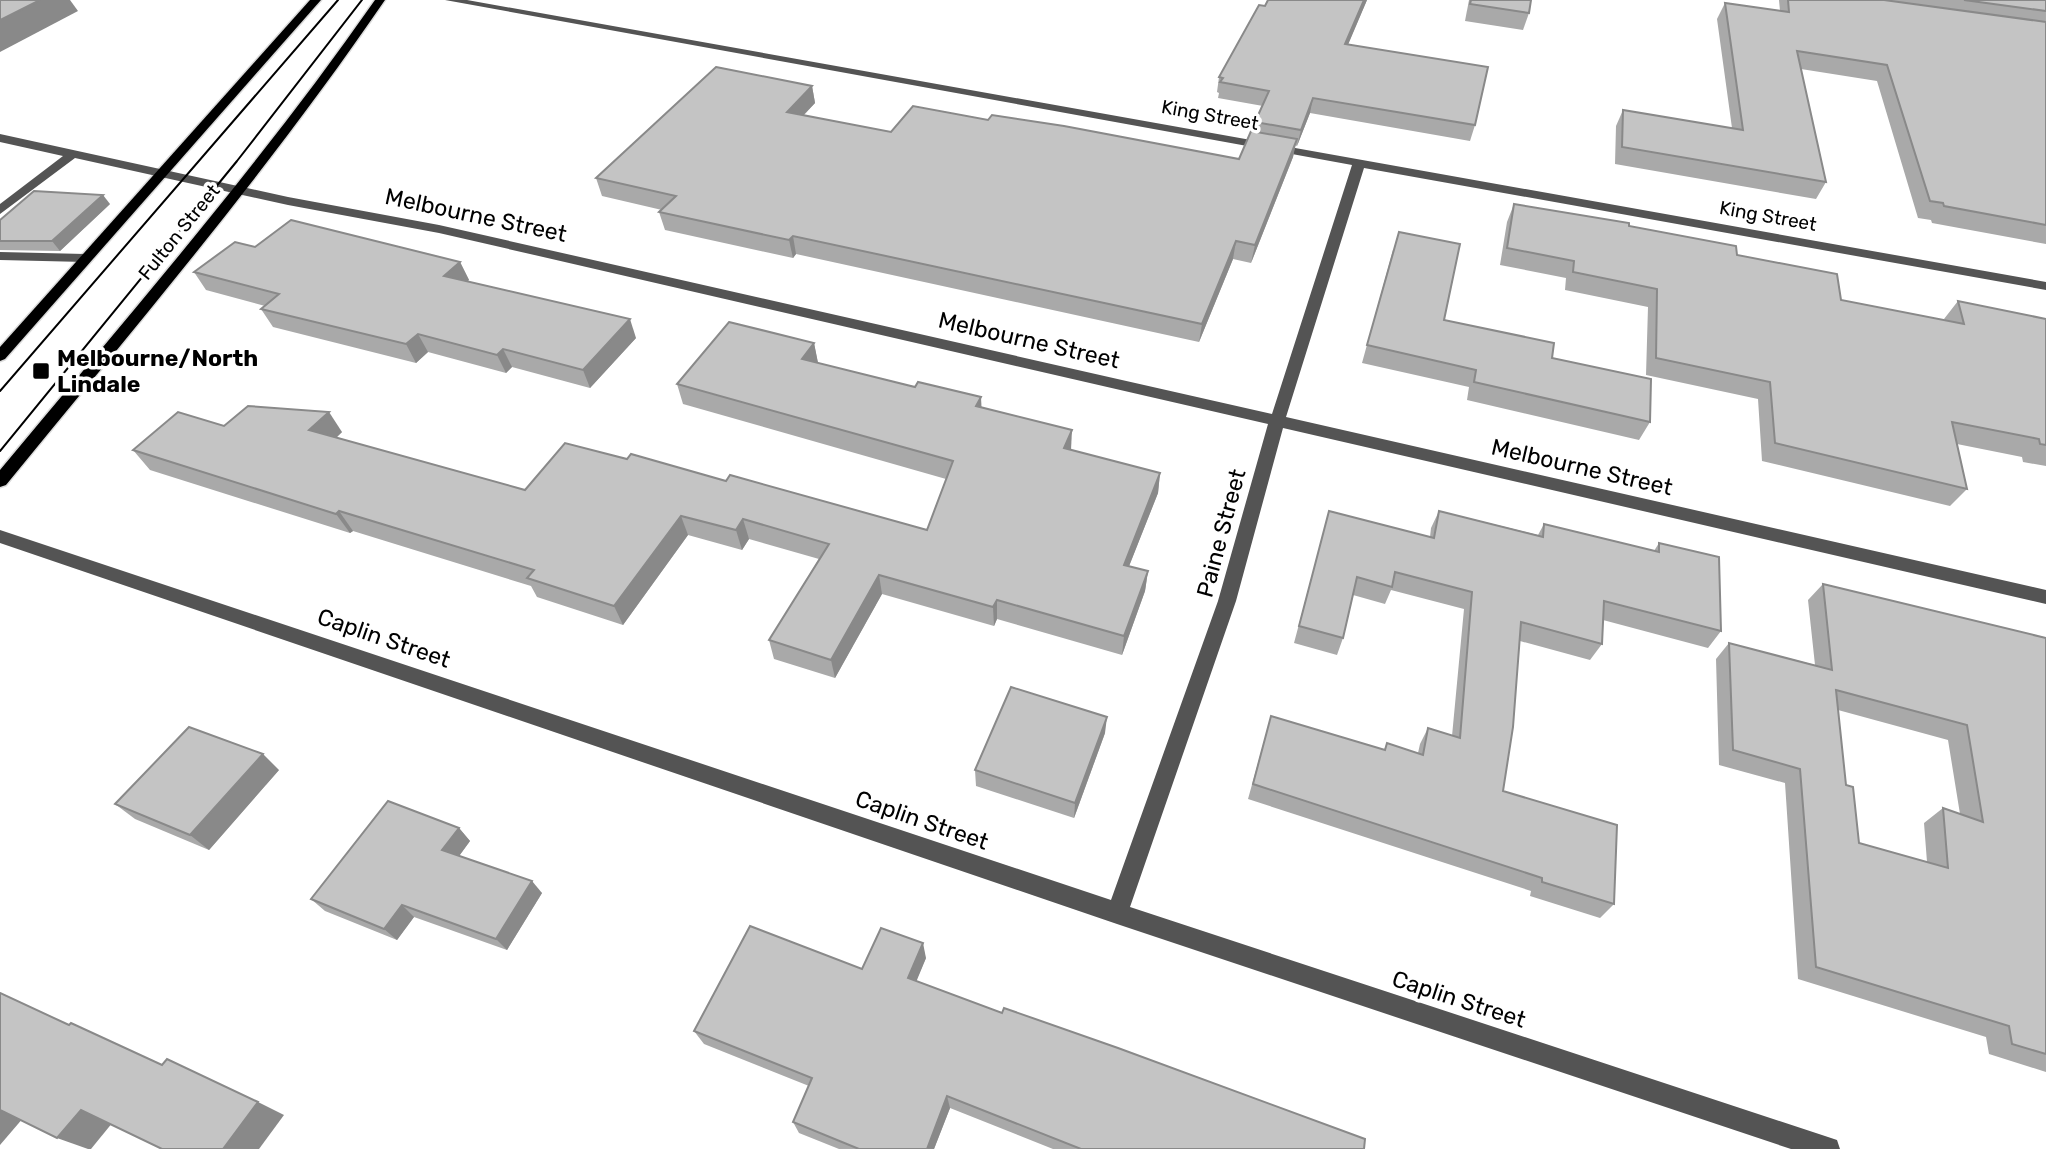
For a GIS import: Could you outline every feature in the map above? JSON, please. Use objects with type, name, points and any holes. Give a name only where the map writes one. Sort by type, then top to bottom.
[{"type":"main road","points":[[0,356],[317,0]]},
{"type":"main road","name":"Fulton Street","points":[[0,481],[238,190],[351,44],[380,0]]},
{"type":"street","name":"King Street","points":[[450,0],[2046,286]]},
{"type":"street","name":"Melbourne Street","points":[[7,139],[160,174],[439,229],[2046,597]]},
{"type":"street","points":[[0,150],[7,139]]},
{"type":"street","points":[[0,210],[74,154]]},
{"type":"street","name":"Paine Street","points":[[1117,913],[1227,601],[1277,420],[1360,161]]},
{"type":"street","points":[[0,256],[85,258]]},
{"type":"street","name":"Caplin Street","points":[[0,536],[1117,913],[1828,1149]]},
{"type":"building","points":[[0,0],[40,0],[0,20]]},
{"type":"building","points":[[1268,0],[1364,0],[1345,44],[1488,67],[1475,125],[1313,98],[1301,130],[1255,122],[1269,91],[1220,82],[1223,78],[1219,77],[1259,5],[1265,6]]},
{"type":"building","points":[[1471,0],[1531,0],[1529,13],[1470,4]]},
{"type":"building","points":[[1788,0],[1884,0],[2046,22],[2046,225],[1930,201],[1887,65],[1797,51],[1826,182],[1622,147],[1623,110],[1743,130],[1725,3],[1789,12]]},
{"type":"building","points":[[1964,0],[2046,0],[2046,11]]},
{"type":"building","points":[[716,67],[812,86],[787,112],[891,132],[913,106],[988,120],[992,115],[1064,126],[1239,159],[1251,131],[1297,139],[1255,245],[1236,241],[1202,324],[793,236],[789,240],[659,212],[676,196],[596,178]]},
{"type":"building","points":[[34,191],[103,195],[52,241],[0,241],[0,220]]},
{"type":"building","points":[[1514,204],[1629,223],[1629,226],[1736,246],[1737,255],[1837,274],[1841,300],[1964,324],[1958,301],[2046,319],[2046,445],[2040,444],[2039,439],[1952,422],[1967,489],[1775,443],[1770,382],[1656,358],[1657,289],[1573,272],[1574,261],[1507,248]]},
{"type":"building","points":[[291,220],[460,262],[444,276],[630,319],[583,370],[503,349],[497,355],[418,334],[406,344],[261,309],[279,294],[194,272],[235,242],[255,247]]},
{"type":"building","points":[[1399,232],[1460,244],[1444,320],[1554,343],[1552,358],[1651,379],[1650,422],[1474,382],[1476,370],[1367,345]]},
{"type":"building","points":[[729,322],[814,343],[802,359],[915,387],[918,382],[981,397],[976,406],[1072,430],[1064,448],[1160,473],[1124,565],[1148,571],[1124,636],[997,600],[993,607],[879,575],[831,660],[769,640],[829,544],[743,519],[736,530],[681,516],[614,606],[527,578],[534,570],[339,511],[336,514],[133,450],[178,412],[224,426],[248,406],[329,412],[309,430],[525,490],[565,443],[627,459],[631,454],[726,481],[730,475],[927,530],[953,461],[677,384]]},
{"type":"building","points":[[1329,511],[1434,538],[1439,511],[1543,537],[1544,524],[1659,552],[1659,543],[1719,557],[1721,631],[1604,601],[1602,644],[1521,622],[1513,727],[1503,791],[1617,825],[1614,904],[1253,784],[1271,716],[1385,750],[1387,743],[1423,755],[1428,728],[1460,738],[1472,592],[1395,572],[1392,587],[1357,577],[1343,638],[1299,626]]},
{"type":"building","points":[[1823,584],[2046,638],[2046,1054],[2012,1044],[2009,1026],[1816,967],[1800,769],[1733,750],[1729,643],[1832,670]],"holes":[[[1836,690],[1967,725],[1983,822],[1943,808],[1948,868],[1859,843],[1853,787],[1846,785]]]},
{"type":"building","points":[[1011,687],[1107,717],[1075,803],[975,770]]},
{"type":"building","points":[[189,727],[263,754],[190,835],[115,804]]},
{"type":"building","points":[[388,801],[459,828],[442,850],[532,881],[496,939],[402,905],[384,929],[311,899]]},
{"type":"building","points":[[750,926],[862,969],[881,928],[923,943],[908,978],[1002,1013],[1004,1008],[1118,1048],[1365,1139],[1364,1149],[1081,1149],[947,1096],[927,1149],[859,1149],[793,1122],[812,1078],[694,1031]]},
{"type":"building","points":[[0,993],[162,1065],[167,1059],[258,1102],[223,1149],[162,1149],[81,1110],[57,1138],[0,1110]]},
{"type":"tram line","points":[[0,391],[338,0]]},
{"type":"tram line","points":[[0,451],[237,161],[362,0]]},
{"type":"place","name":"Melbourne/North Lindale","points":[[41,371]]}]
